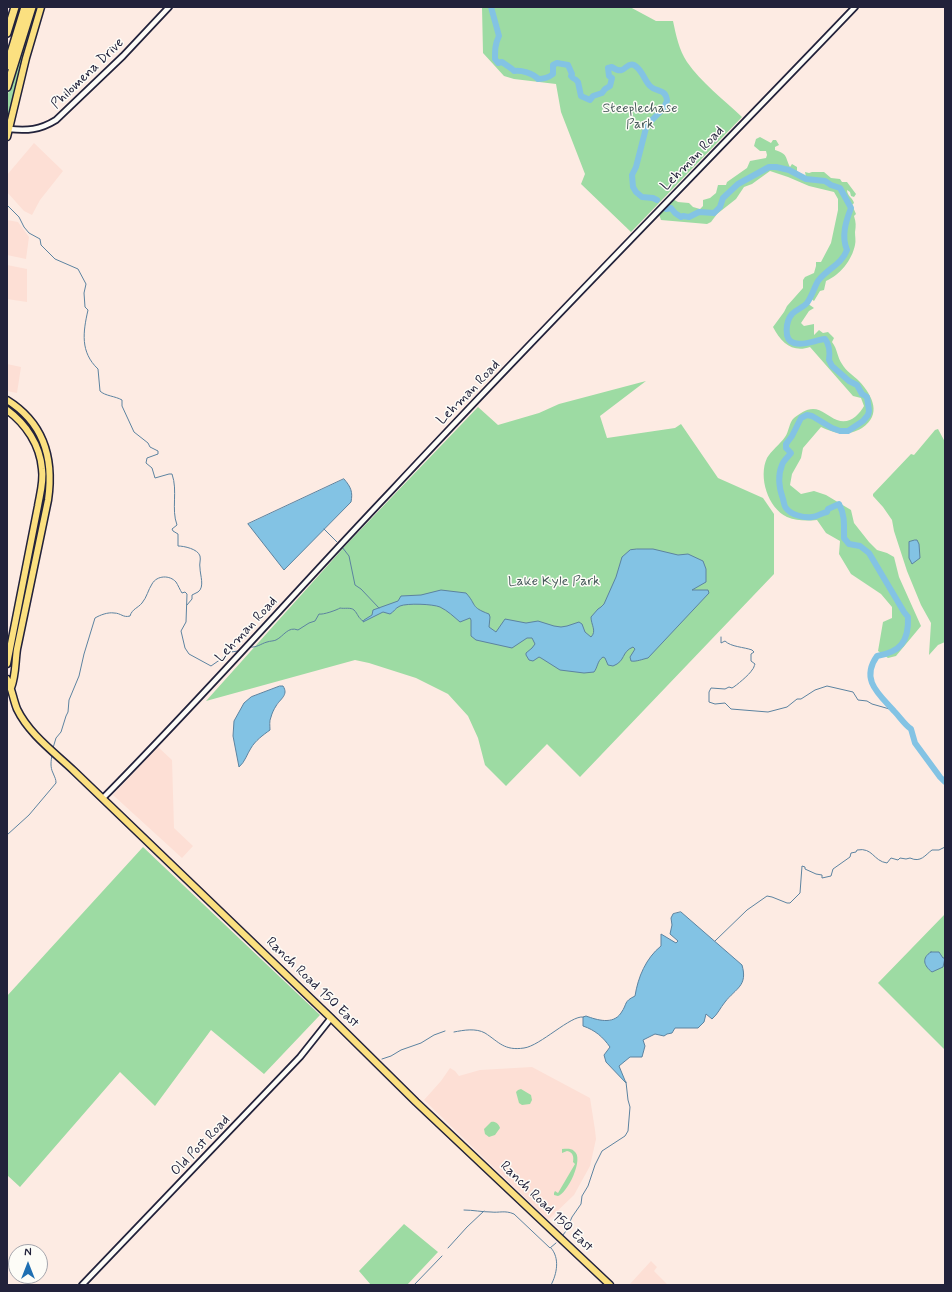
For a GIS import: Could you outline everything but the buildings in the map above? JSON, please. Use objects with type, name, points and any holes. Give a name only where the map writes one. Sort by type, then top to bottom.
[{"type":"highway","points":[[7,33],[15,7]]},
{"type":"highway","points":[[7,66],[25,7]]},
{"type":"highway","points":[[7,87],[32,7]]},
{"type":"main road","points":[[7,137],[26,58],[41,7]]},
{"type":"main road","name":"Ranch Road 150 East","points":[[7,400],[16,406],[30,420],[39,432],[48,457],[50,471],[50,484],[17,649],[15,677],[9,688]]},
{"type":"main road","points":[[7,410],[25,425],[34,441],[42,469],[41,492],[7,664]]},
{"type":"main road","points":[[27,563],[34,565]]},
{"type":"main road","name":"Ranch Road 150 East","points":[[7,679],[18,710],[26,724],[50,749],[103,798],[416,1102],[610,1285]]},
{"type":"street","name":"Philomena Drive","points":[[9,129],[33,130],[48,125],[56,120],[123,56],[169,7]]},
{"type":"street","name":"Lehman Road","points":[[103,798],[154,746],[394,488],[855,7]]},
{"type":"street","name":"Old Post Road","points":[[82,1285],[300,1058],[331,1018]]},
{"type":"shaded area","points":[[34,143],[63,171],[40,200],[32,215],[24,211],[7,192],[7,175]]},
{"type":"shaded area","points":[[7,220],[18,222],[29,237],[26,259],[7,255]]},
{"type":"shaded area","points":[[7,265],[27,269],[27,302],[7,299]]},
{"type":"shaded area","points":[[7,364],[21,367],[17,393],[7,391]]},
{"type":"shaded area","points":[[158,747],[172,760],[174,828],[193,846],[182,858],[113,795]]},
{"type":"shaded area","points":[[532,1067],[590,1098],[596,1139],[590,1166],[574,1195],[548,1220],[424,1100],[441,1081],[450,1068],[459,1076],[480,1070]]},
{"type":"shaded area","points":[[651,1261],[657,1267],[654,1271],[668,1285],[629,1285]]},
{"type":"green space","name":"Steeplechase Park","points":[[482,7],[630,7],[656,21],[673,21],[680,47],[687,62],[706,84],[742,117],[631,232],[581,184],[585,174],[561,112],[556,84],[514,79],[504,76],[483,53]]},
{"type":"green space","points":[[32,18],[35,18],[7,120],[7,97]]},
{"type":"green space","points":[[760,137],[771,143],[773,140],[776,140],[779,145],[775,147],[775,150],[784,154],[790,167],[792,164],[797,167],[797,171],[801,175],[806,177],[805,172],[824,172],[831,178],[840,179],[842,182],[847,182],[856,194],[854,197],[851,196],[850,192],[847,190],[854,203],[852,205],[856,214],[854,216],[856,224],[855,243],[851,256],[841,271],[826,281],[824,290],[820,291],[814,301],[810,298],[807,303],[814,308],[809,311],[801,323],[804,326],[814,324],[814,335],[819,330],[823,333],[828,332],[834,338],[832,342],[840,361],[864,387],[871,399],[874,411],[868,423],[862,428],[851,433],[837,433],[821,427],[803,448],[801,458],[792,474],[790,485],[801,494],[814,491],[826,495],[851,510],[854,523],[869,542],[877,550],[894,557],[899,577],[921,626],[896,656],[888,658],[878,651],[883,622],[892,618],[892,607],[881,594],[851,574],[839,554],[840,541],[826,533],[817,520],[805,521],[794,519],[780,513],[770,499],[764,483],[764,466],[767,458],[785,437],[792,420],[796,416],[810,409],[816,409],[837,420],[846,421],[856,416],[864,406],[861,398],[853,396],[810,347],[804,349],[793,348],[780,338],[773,327],[787,306],[803,288],[803,280],[805,277],[814,273],[816,262],[821,262],[831,243],[838,210],[838,199],[834,192],[809,186],[770,171],[752,184],[744,187],[736,199],[707,224],[661,220],[658,211],[671,198],[678,202],[689,203],[693,207],[700,209],[703,206],[703,200],[710,198],[716,193],[718,185],[726,185],[727,182],[747,168],[750,161],[766,158],[766,151],[760,151],[754,146],[756,139]]},
{"type":"green space","name":"Lake Kyle Park","points":[[646,381],[600,416],[607,438],[675,428],[681,424],[718,478],[763,498],[774,514],[774,574],[580,777],[547,744],[506,786],[485,765],[478,738],[468,716],[448,694],[416,678],[355,660],[206,701],[346,545],[478,407],[498,425],[539,413],[559,404]]},
{"type":"green space","points":[[938,429],[945,442],[945,642],[938,645],[929,655],[931,623],[921,605],[907,571],[892,520],[873,494],[911,454],[914,455],[935,430]]},
{"type":"green space","points":[[143,847],[320,1015],[264,1074],[211,1030],[155,1106],[120,1072],[20,1187],[7,1175],[7,996]]},
{"type":"green space","points":[[945,914],[945,1050],[878,983]]},
{"type":"green space","points":[[521,1089],[531,1095],[532,1100],[530,1104],[522,1105],[519,1103],[516,1092]]},
{"type":"green space","points":[[491,1122],[497,1123],[500,1128],[495,1135],[489,1137],[485,1134],[484,1129]]},
{"type":"green space","points":[[562,1149],[573,1150],[577,1155],[577,1161],[574,1175],[570,1183],[562,1194],[558,1196],[554,1195],[555,1191],[558,1193],[575,1164],[573,1162],[572,1154],[567,1151],[562,1153]]},
{"type":"green space","points":[[404,1224],[438,1252],[407,1285],[371,1285],[359,1271]]},
{"type":"water","points":[[344,479],[351,490],[351,502],[284,570],[248,524]]},
{"type":"water","points":[[917,540],[919,544],[920,558],[912,564],[909,558],[909,542]]},
{"type":"water","points":[[653,549],[678,555],[688,554],[703,561],[706,569],[706,582],[692,590],[708,590],[709,593],[648,658],[637,661],[631,661],[630,657],[635,649],[633,647],[627,651],[620,662],[613,666],[608,665],[603,657],[594,672],[584,673],[560,670],[539,657],[533,661],[529,660],[526,653],[535,644],[532,638],[527,638],[512,648],[476,640],[471,636],[470,618],[460,622],[440,607],[432,605],[403,605],[398,607],[390,614],[383,612],[363,622],[372,615],[373,610],[398,601],[401,596],[421,595],[441,590],[466,593],[476,607],[489,614],[489,627],[496,632],[505,619],[526,623],[538,621],[561,627],[579,622],[582,624],[585,632],[591,637],[594,630],[591,617],[604,604],[616,577],[622,557],[630,550]]},
{"type":"water","points":[[283,686],[285,692],[272,713],[270,730],[255,743],[239,767],[233,736],[234,721],[244,703],[251,697]]},
{"type":"water","points":[[681,912],[742,965],[742,982],[714,1017],[712,1019],[706,1014],[704,1022],[698,1028],[675,1028],[672,1033],[664,1036],[655,1034],[643,1040],[645,1046],[642,1057],[630,1057],[619,1066],[626,1083],[606,1062],[604,1055],[610,1047],[598,1034],[583,1026],[583,1017],[586,1016],[595,1019],[609,1020],[618,1017],[627,1001],[635,996],[638,982],[647,962],[661,946],[661,934],[676,943],[678,941],[670,934],[672,925],[671,918],[673,914]]},
{"type":"water","points":[[931,952],[939,952],[943,958],[945,958],[943,967],[932,972],[927,967],[925,962],[926,957]]},
{"type":"waterway","points":[[491,7],[499,36],[495,53],[495,59],[498,63],[502,62],[514,71],[527,72],[538,79],[546,78],[553,74],[553,65],[557,63],[568,65],[573,78]]},
{"type":"waterway","points":[[576,80],[578,82],[581,96],[590,100],[593,96],[602,93],[610,86],[612,78],[609,76],[608,68],[612,67],[617,70],[623,70],[631,64],[639,69],[650,86],[665,94],[667,101],[663,109],[646,128],[636,167],[632,175],[633,187],[636,192],[642,197],[657,200]]},
{"type":"waterway","points":[[666,209],[671,208],[681,217],[689,217],[699,212],[714,213],[720,207],[723,198],[738,184],[769,167],[789,170],[806,179],[825,181],[840,188],[851,208],[847,218],[844,234],[847,250],[845,255],[818,281],[807,303],[792,314],[788,321],[787,334],[791,341],[798,344],[825,339],[828,346],[829,360],[832,366],[849,381],[857,385],[862,394],[867,397],[869,411],[868,415],[863,421],[848,431],[840,431],[832,428],[812,416],[807,415],[801,418],[786,444],[786,448],[791,453],[783,462],[780,469],[780,487],[785,507],[798,516],[816,516],[827,512],[828,509],[839,504],[843,516],[844,538],[849,544],[860,546],[869,553],[908,617],[908,626],[905,639],[902,644],[892,652],[877,656],[870,672],[871,679],[878,692],[904,723],[911,729],[915,743],[945,782]]},
{"type":"waterway","points":[[7,205],[19,217],[29,233],[40,239],[41,245],[55,259],[78,269],[86,284],[84,293],[85,307],[88,310],[84,341],[88,356],[98,369],[100,391],[122,400],[122,406],[134,432],[148,443],[150,447],[158,451],[158,454],[147,458],[146,463],[152,468],[155,478],[172,474],[174,480],[175,519],[177,525],[172,529],[178,534],[178,546],[187,547],[197,551],[200,556],[201,587],[198,592],[192,595],[192,599],[187,605]]},
{"type":"waterway","points":[[324,529],[337,542]]},
{"type":"waterway","points":[[342,547],[349,556],[355,585],[361,589],[379,608]]},
{"type":"waterway","points":[[53,748],[56,738],[61,732],[68,712],[69,700],[79,676],[95,618],[109,613],[130,616],[132,612],[144,601],[152,584],[157,579],[164,577],[170,578],[176,582],[182,593],[185,592],[187,594],[186,622],[181,631],[185,648],[189,654],[211,666],[231,652],[238,651],[242,647]]},
{"type":"waterway","points":[[249,647],[276,640],[291,629],[298,630],[315,621],[319,614],[327,613],[340,608],[353,609],[363,621]]},
{"type":"waterway","points":[[721,637],[721,643],[725,641],[734,646],[752,650],[754,652],[751,654],[751,661],[755,664],[749,674],[732,688],[711,688],[709,692],[709,702],[715,704],[725,703],[731,709],[768,712],[787,707],[797,699],[801,699],[815,690],[827,686],[853,692],[858,700],[867,701],[893,710]]},
{"type":"waterway","points":[[7,835],[29,815],[56,783],[51,766],[52,755]]},
{"type":"waterway","points":[[715,941],[747,910],[767,896],[790,903],[800,893],[802,866],[816,874],[822,875],[822,878],[831,876],[833,869],[850,857],[851,853],[856,852],[857,850],[866,850],[882,862],[887,863],[891,858],[898,860],[900,858],[917,860],[932,850],[939,850],[945,847]]},
{"type":"waterway","points":[[454,1032],[478,1030],[502,1045],[517,1049],[531,1046],[571,1021],[583,1017]]},
{"type":"waterway","points":[[382,1059],[421,1043],[434,1035],[445,1031]]},
{"type":"waterway","points":[[563,1235],[572,1217],[581,1204],[582,1196],[588,1186],[595,1165],[602,1151],[625,1136],[628,1131],[630,1107],[626,1082]]},
{"type":"waterway","points":[[464,1210],[505,1212],[514,1214],[550,1248],[556,1243]]},
{"type":"waterway","points":[[448,1248],[484,1211]]},
{"type":"waterway","points":[[551,1248],[557,1261],[555,1276],[551,1285]]},
{"type":"waterway","points":[[414,1285],[442,1256]]}]
